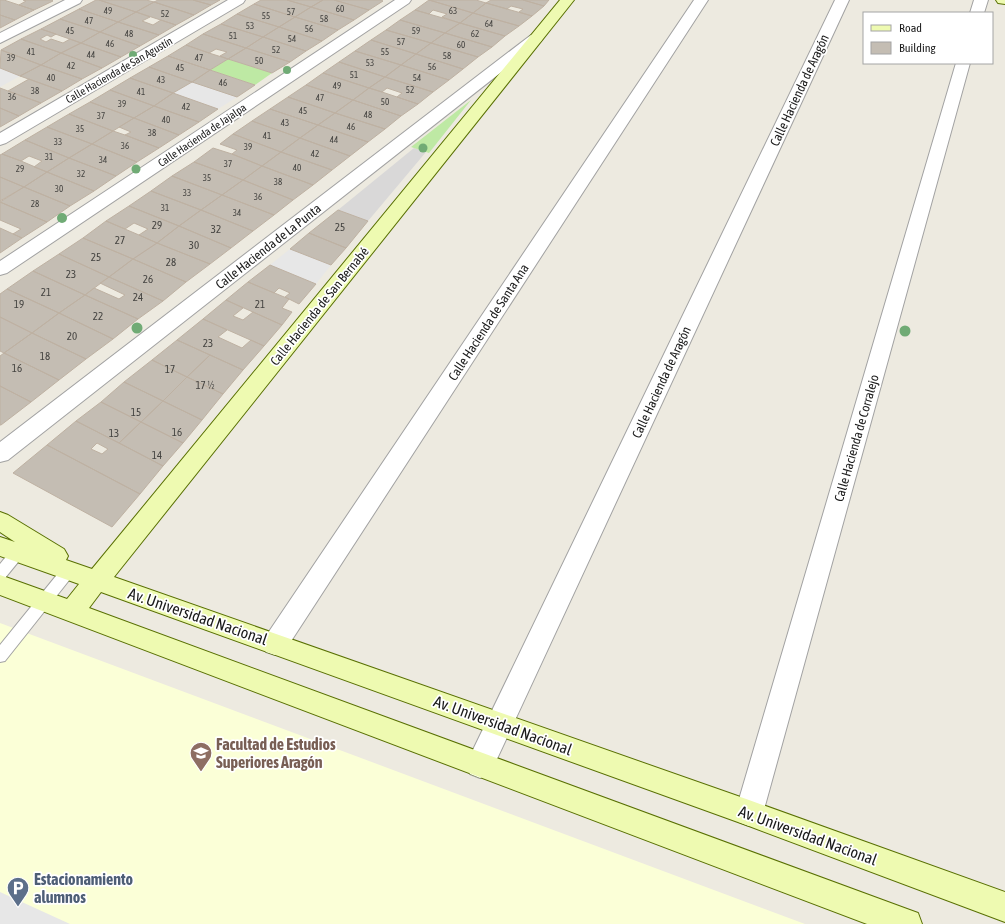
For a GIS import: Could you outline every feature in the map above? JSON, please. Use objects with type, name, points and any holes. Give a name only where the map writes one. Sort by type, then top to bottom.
[{"type":"street","points":[[0,39],[75,0]]},
{"type":"street","name":"Calle Hacienda de San Agustín","points":[[0,140],[238,0]]},
{"type":"street","name":"Calle Hacienda de Jajalpa","points":[[0,270],[404,0]]},
{"type":"street","name":"Calle Hacienda de San Bernabé","points":[[71,612],[567,0]]},
{"type":"street","name":"Calle Hacienda de Santa Ana","points":[[276,644],[701,0]]},
{"type":"street","name":"Calle Hacienda de Aragón","points":[[480,765],[842,0]]},
{"type":"street","points":[[977,12],[981,0]]},
{"type":"street","name":"Calle Hacienda de La Punta","points":[[0,454],[536,38]]},
{"type":"street","name":"Calle Hacienda de Corralejo","points":[[749,813],[963,64]]},
{"type":"street","points":[[0,521],[96,581]]},
{"type":"street","name":"Av. Universidad Nacional","points":[[9,549],[1005,906]]},
{"type":"street","points":[[0,585],[907,924]]},
{"type":"lane","points":[[0,574],[9,549]]},
{"type":"lane","points":[[0,656],[69,570]]},
{"type":"shaded area","points":[[0,68],[20,76],[0,87]]},
{"type":"shaded area","points":[[192,82],[237,97],[218,109],[173,93]]},
{"type":"shaded area","points":[[414,148],[426,152],[368,221],[338,210]]},
{"type":"shaded area","points":[[290,249],[331,265],[316,284],[270,265]]},
{"type":"shaded area","name":"Facultad de Estudios Superiores Aragón","points":[[0,623],[805,924],[0,924]]},
{"type":"shaded area","name":"Estacionamiento alumnos","points":[[0,892],[70,924],[0,924]]},
{"type":"green space","points":[[228,59],[272,73],[255,85],[210,70]]},
{"type":"green space","points":[[471,100],[429,153],[411,147]]},
{"type":"building","points":[[0,0],[34,10],[15,20],[0,15]]},
{"type":"building","points":[[23,0],[53,1],[34,10],[19,5],[26,1]]},
{"type":"building","points":[[96,0],[136,12],[118,22],[79,9]]},
{"type":"building","points":[[99,0],[146,0],[154,2],[136,12]]},
{"type":"building","points":[[158,0],[193,0],[211,5],[194,15],[154,2]]},
{"type":"building","points":[[193,0],[220,0],[211,5]]},
{"type":"building","points":[[261,0],[287,0],[311,7],[295,17],[254,4]]},
{"type":"building","points":[[287,0],[323,0],[311,7]]},
{"type":"building","points":[[323,0],[334,0],[369,10],[354,20],[311,7]]},
{"type":"building","points":[[334,0],[381,0],[383,1],[369,10]]},
{"type":"building","points":[[429,0],[473,13],[460,23],[442,17],[447,14],[433,10],[429,14],[415,10]]},
{"type":"building","points":[[429,0],[476,0],[486,3],[473,13]]},
{"type":"building","points":[[491,0],[523,0],[544,6],[532,16],[519,12],[523,9],[511,6],[507,9],[486,3]]},
{"type":"building","points":[[523,0],[549,0],[544,6]]},
{"type":"building","points":[[154,2],[194,15],[176,25],[136,12]]},
{"type":"building","points":[[486,3],[532,16],[519,26],[473,13]]},
{"type":"building","points":[[254,4],[295,17],[279,27],[237,14]]},
{"type":"building","points":[[311,7],[354,20],[338,30],[295,17]]},
{"type":"building","points":[[79,9],[118,22],[100,32],[60,19]]},
{"type":"building","points":[[415,10],[460,23],[445,33],[400,20]]},
{"type":"building","points":[[136,12],[150,17],[142,21],[153,25],[161,20],[176,25],[159,35],[118,22]]},
{"type":"building","points":[[473,13],[519,26],[505,36],[460,23]]},
{"type":"building","points":[[237,14],[279,27],[263,37],[221,24]]},
{"type":"building","points":[[0,15],[15,20],[0,28]]},
{"type":"building","points":[[295,17],[338,30],[322,41],[279,27]]},
{"type":"building","points":[[60,19],[100,32],[81,43],[41,29]]},
{"type":"building","points":[[400,20],[445,33],[431,43],[386,30]]},
{"type":"building","points":[[118,22],[159,35],[140,46],[100,32]]},
{"type":"building","points":[[460,23],[505,36],[492,47],[445,33]]},
{"type":"building","points":[[221,24],[263,37],[246,48],[203,34]]},
{"type":"building","points":[[279,27],[322,41],[306,51],[263,37]]},
{"type":"building","points":[[41,29],[56,34],[51,37],[47,35],[40,39],[46,42],[51,39],[63,43],[70,39],[81,43],[61,53],[21,39]]},
{"type":"building","points":[[386,30],[431,43],[416,54],[371,40]]},
{"type":"building","points":[[100,32],[140,46],[121,57],[81,43]]},
{"type":"building","points":[[445,33],[492,47],[478,57],[431,43]]},
{"type":"building","points":[[203,34],[246,48],[228,59],[220,56],[227,52],[216,49],[209,53],[186,45]]},
{"type":"building","points":[[263,37],[306,51],[290,62],[246,48]]},
{"type":"building","points":[[21,39],[61,53],[41,65],[1,50]]},
{"type":"building","points":[[371,40],[416,54],[401,65],[355,51]]},
{"type":"building","points":[[81,43],[121,57],[102,68],[61,53]]},
{"type":"building","points":[[431,43],[478,57],[463,69],[416,54]]},
{"type":"building","points":[[186,45],[228,59],[210,70],[168,56]]},
{"type":"building","points":[[246,48],[290,62],[272,73],[228,59]]},
{"type":"building","points":[[1,50],[41,65],[20,76],[0,68]]},
{"type":"building","points":[[355,51],[401,65],[385,77],[339,62]]},
{"type":"building","points":[[61,53],[102,68],[82,79],[41,65]]},
{"type":"building","points":[[416,54],[463,69],[449,80],[401,65]]},
{"type":"building","points":[[168,56],[210,70],[192,82],[149,67]]},
{"type":"building","points":[[339,62],[385,77],[369,88],[323,73]]},
{"type":"building","points":[[41,65],[82,79],[62,91],[20,76]]},
{"type":"building","points":[[401,65],[449,80],[433,92],[385,77]]},
{"type":"building","points":[[149,67],[192,82],[173,93],[130,78]]},
{"type":"building","points":[[210,70],[255,85],[237,97],[192,82]]},
{"type":"building","points":[[323,73],[369,88],[353,100],[306,85]]},
{"type":"building","points":[[385,77],[433,92],[418,104],[397,97],[402,93],[387,88],[382,92],[369,88]]},
{"type":"building","points":[[130,78],[173,93],[154,106],[110,90]]},
{"type":"building","points":[[29,79],[62,91],[41,103],[8,91]]},
{"type":"building","points":[[306,85],[353,100],[335,113],[288,97]]},
{"type":"building","points":[[0,88],[41,103],[19,116],[0,108]]},
{"type":"building","points":[[369,88],[418,104],[401,116],[353,100]]},
{"type":"building","points":[[110,90],[154,106],[134,118],[90,102]]},
{"type":"building","points":[[173,93],[218,109],[199,122],[154,106]]},
{"type":"building","points":[[288,97],[335,113],[318,125],[270,109]]},
{"type":"building","points":[[353,100],[401,116],[385,129],[335,113]]},
{"type":"building","points":[[90,102],[134,118],[113,131],[69,114]]},
{"type":"building","points":[[154,106],[199,122],[179,135],[134,118]]},
{"type":"building","points":[[0,108],[19,116],[0,127]]},
{"type":"building","points":[[270,109],[318,125],[300,138],[252,121]]},
{"type":"building","points":[[335,113],[385,129],[368,142],[318,125]]},
{"type":"building","points":[[69,114],[113,131],[92,144],[47,127]]},
{"type":"building","points":[[134,118],[179,135],[159,148],[125,135],[131,132],[119,127]]},
{"type":"building","points":[[252,121],[300,138],[281,152],[233,134]]},
{"type":"building","points":[[318,125],[368,142],[350,156],[300,138]]},
{"type":"building","points":[[47,127],[92,144],[69,158],[25,140]]},
{"type":"building","points":[[113,131],[159,148],[137,162],[92,144]]},
{"type":"building","points":[[233,134],[281,152],[262,166],[232,154],[237,150],[220,144]]},
{"type":"building","points":[[300,138],[350,156],[332,170],[281,152]]},
{"type":"building","points":[[25,140],[69,158],[47,172],[34,167],[42,161],[29,156],[21,161],[2,154]]},
{"type":"building","points":[[92,144],[137,162],[116,176],[69,158]]},
{"type":"building","points":[[213,148],[262,166],[243,180],[194,162]]},
{"type":"building","points":[[281,152],[332,170],[313,185],[262,166]]},
{"type":"building","points":[[2,154],[47,172],[24,187],[0,177],[0,155]]},
{"type":"building","points":[[69,158],[116,176],[94,191],[47,172]]},
{"type":"building","points":[[194,162],[243,180],[222,195],[172,176]]},
{"type":"building","points":[[262,166],[313,185],[293,200],[243,180]]},
{"type":"building","points":[[47,172],[94,191],[70,206],[24,187]]},
{"type":"building","points":[[172,176],[222,195],[201,210],[151,191]]},
{"type":"building","points":[[0,177],[24,187],[0,201]]},
{"type":"building","points":[[243,180],[293,200],[274,215],[222,195]]},
{"type":"building","points":[[24,187],[70,206],[47,222],[0,202]]},
{"type":"building","points":[[151,191],[201,210],[179,226],[129,206]]},
{"type":"building","points":[[222,195],[274,215],[253,231],[201,210]]},
{"type":"building","points":[[0,202],[47,222],[22,238],[13,234],[21,229],[0,220]]},
{"type":"building","points":[[129,206],[179,226],[157,243],[139,235],[148,229],[134,223],[125,229],[106,221]]},
{"type":"building","points":[[201,210],[253,231],[231,248],[179,226]]},
{"type":"building","points":[[338,210],[368,221],[346,248],[309,233]]},
{"type":"building","points":[[106,221],[157,243],[133,259],[83,238]]},
{"type":"building","points":[[179,226],[231,248],[210,264],[157,243]]},
{"type":"building","points":[[0,228],[22,238],[0,253]]},
{"type":"building","points":[[309,233],[346,248],[331,265],[290,249]]},
{"type":"building","points":[[83,238],[133,259],[109,277],[59,254]]},
{"type":"building","points":[[157,243],[210,264],[186,282],[133,259]]},
{"type":"building","points":[[59,254],[109,277],[85,295],[33,271]]},
{"type":"building","points":[[133,259],[186,282],[163,301],[109,277]]},
{"type":"building","points":[[270,265],[316,284],[299,304],[285,297],[290,293],[279,288],[274,293],[248,282]]},
{"type":"building","points":[[33,271],[85,295],[59,313],[7,289]]},
{"type":"building","points":[[109,277],[163,301],[138,319],[85,295],[94,288],[119,299],[125,295],[100,283]]},
{"type":"building","points":[[248,282],[289,299],[282,308],[292,312],[282,325],[226,300]]},
{"type":"building","points":[[7,289],[59,313],[32,333],[0,317],[0,294]]},
{"type":"building","points":[[85,295],[138,319],[113,339],[59,313]]},
{"type":"building","points":[[226,300],[243,308],[233,316],[243,320],[253,312],[282,325],[264,346],[203,319]]},
{"type":"building","points":[[59,313],[113,339],[86,359],[32,333]]},
{"type":"building","points":[[0,317],[32,333],[4,353],[0,351]]},
{"type":"building","points":[[203,319],[227,330],[218,337],[242,348],[251,340],[264,346],[243,370],[177,340]]},
{"type":"building","points":[[32,333],[86,359],[59,380],[4,353]]},
{"type":"building","points":[[177,340],[210,355],[187,377],[152,360]]},
{"type":"building","points":[[4,353],[59,380],[31,402],[0,386],[0,356]]},
{"type":"building","points":[[210,355],[243,370],[223,394],[187,377]]},
{"type":"building","points":[[152,360],[187,377],[163,401],[124,382]]},
{"type":"building","points":[[187,377],[223,394],[202,420],[163,401]]},
{"type":"building","points":[[124,382],[163,401],[141,422],[101,402]]},
{"type":"building","points":[[0,386],[31,402],[1,425],[0,425]]},
{"type":"building","points":[[163,401],[202,420],[183,443],[141,422]]},
{"type":"building","points":[[101,402],[141,422],[119,443],[76,421]]},
{"type":"building","points":[[76,421],[163,466],[140,494],[47,445]],"holes":[[[97,443],[108,449],[102,454],[91,449]]]},
{"type":"building","points":[[141,422],[183,443],[163,466],[119,443]]},
{"type":"building","points":[[47,445],[140,494],[112,527],[13,473]]},
{"type":"place","name":"Facultad de Estudios Superiores Aragón","points":[[201,772]]},
{"type":"place","name":"Estacionamiento alumnos","points":[[18,908]]}]
